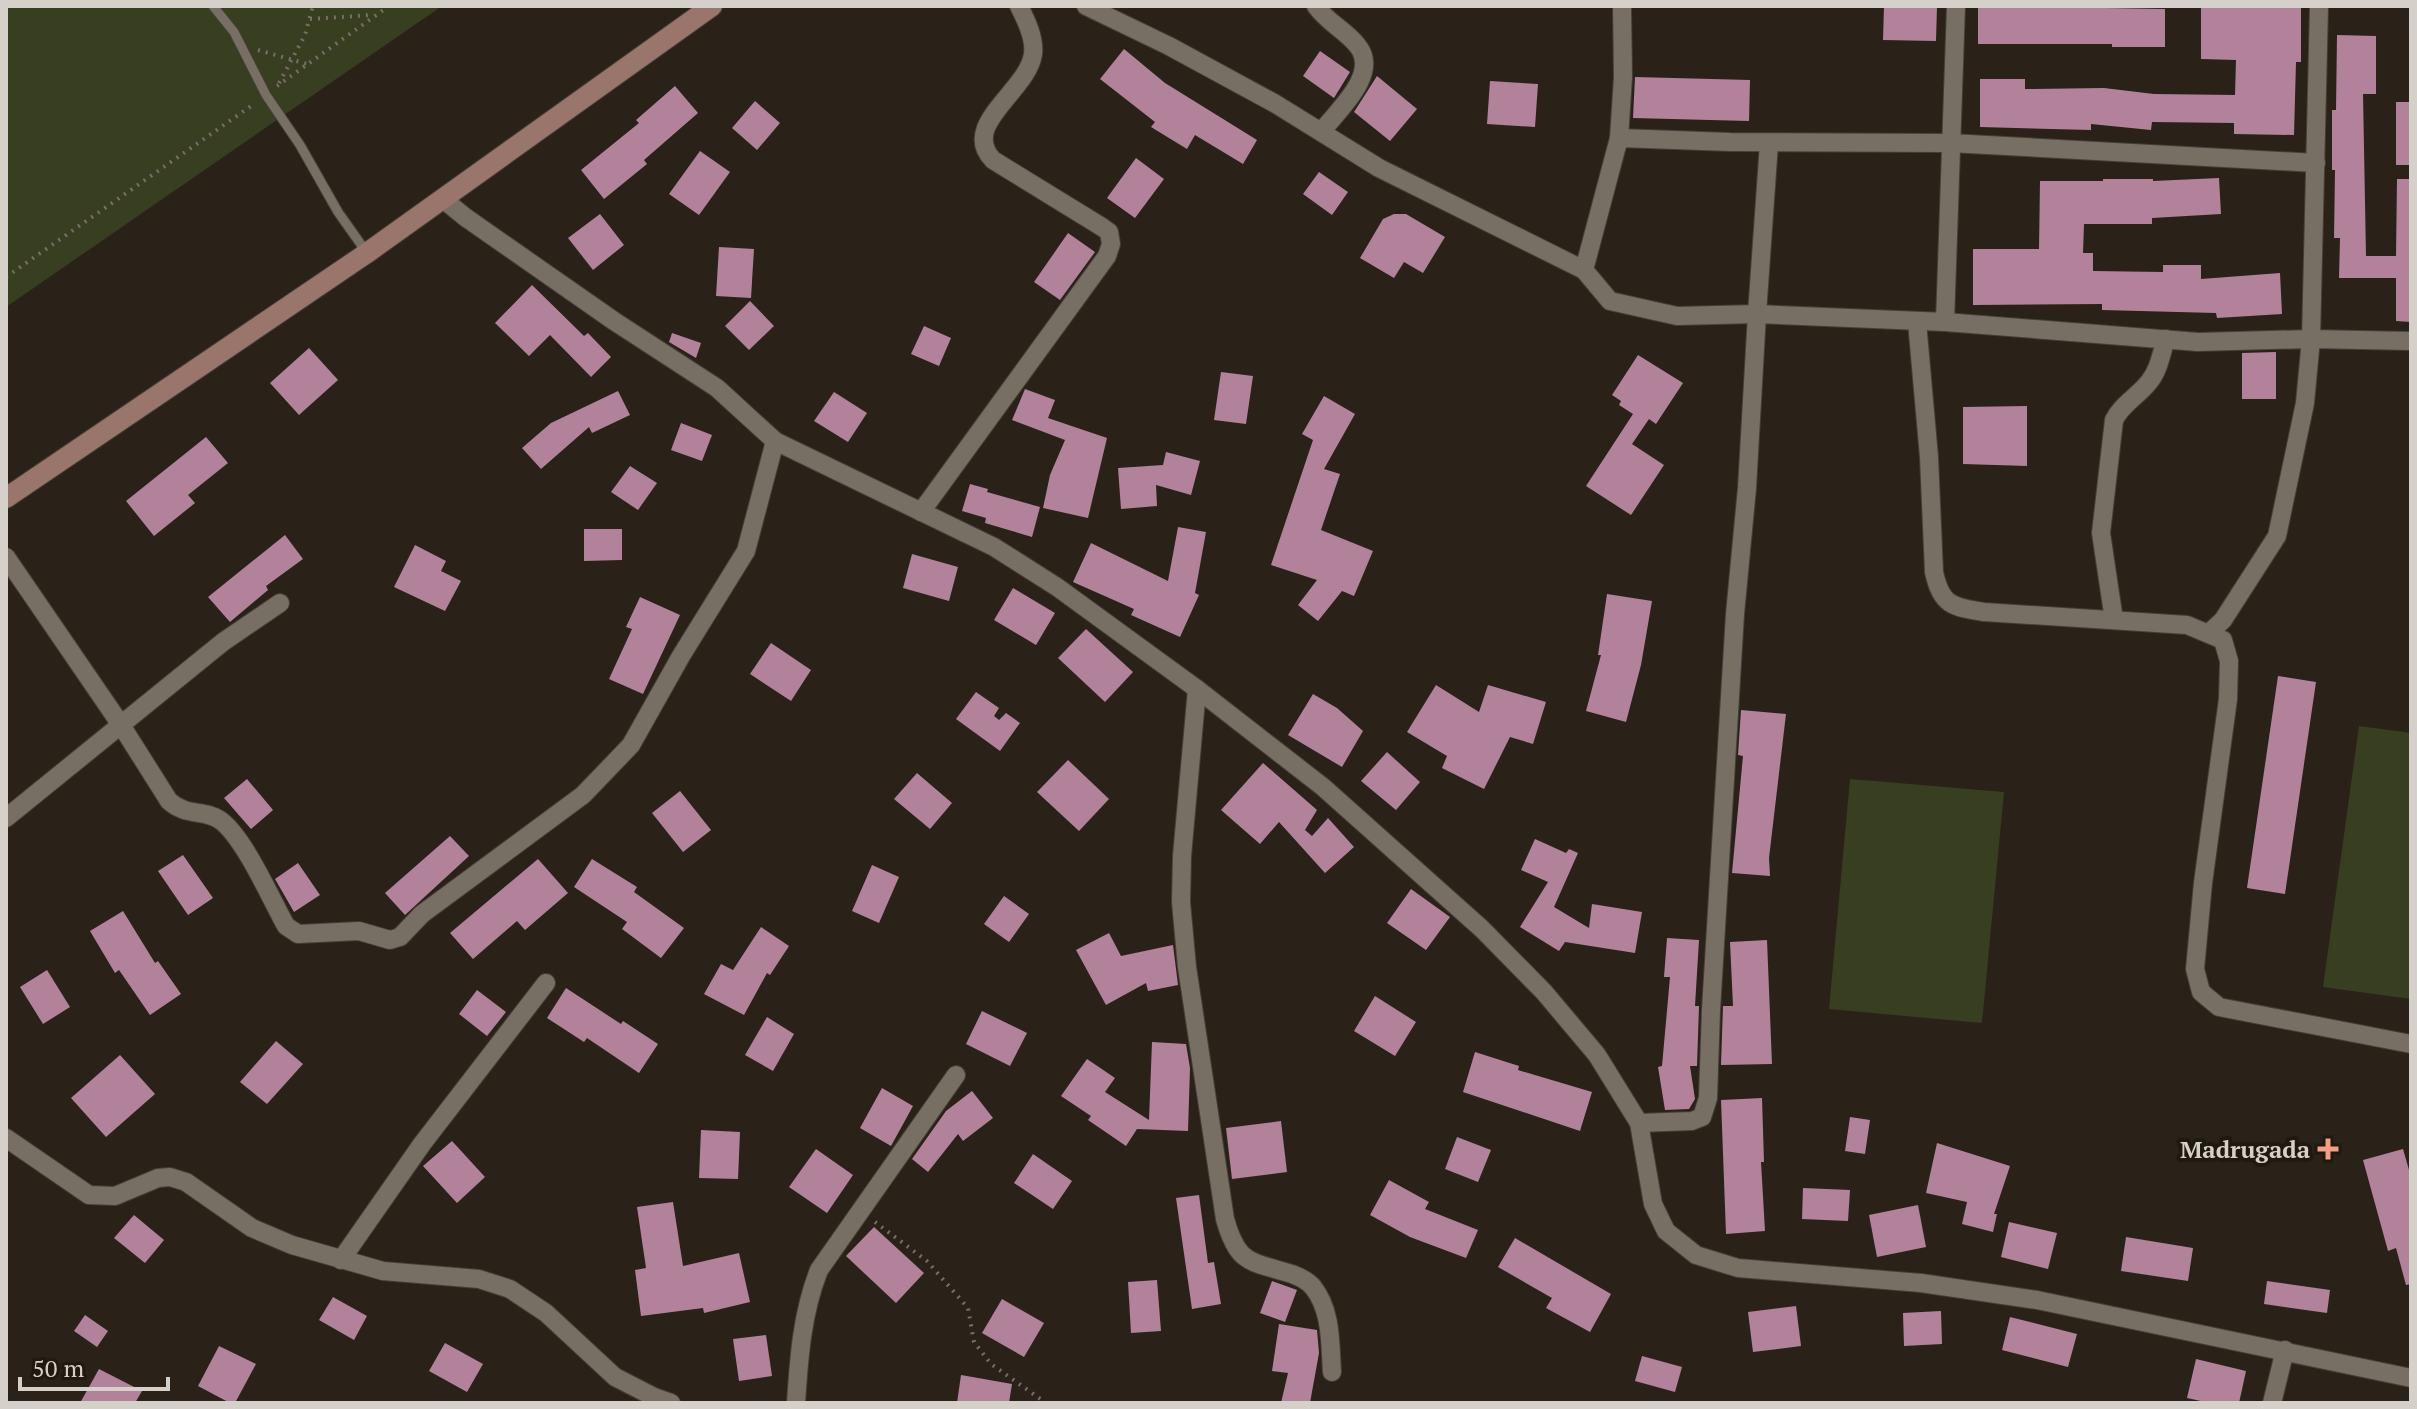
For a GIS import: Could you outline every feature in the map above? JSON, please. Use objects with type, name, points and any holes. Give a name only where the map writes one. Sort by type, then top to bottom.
[{"type":"main road","points":[[6,498],[367,253],[712,6]]},
{"type":"street","points":[[921,512],[1080,297],[1107,256],[1111,244],[1109,232],[993,160],[983,150],[981,140],[985,127],[1026,71],[1033,54],[1030,31],[1019,6]]},
{"type":"street","points":[[1086,6],[1169,46],[1322,131],[1379,168],[1584,270],[1610,301],[1677,316],[1757,314],[1945,322],[2237,343],[2311,339],[2411,341]]},
{"type":"street","points":[[1584,270],[1619,138],[1623,77],[1622,6]]},
{"type":"street","points":[[1945,322],[1956,6]]},
{"type":"street","points":[[2209,633],[2223,620],[2277,536],[2305,403],[2311,339],[2319,6]]},
{"type":"street","points":[[1322,131],[1358,84],[1365,59],[1358,45],[1326,10]]},
{"type":"street","points":[[1619,138],[1769,143],[1950,143],[2316,163]]},
{"type":"street","points":[[1639,1123],[1692,1121],[1702,1117],[1708,1098],[1727,735],[1747,488],[1769,143]]},
{"type":"street","points":[[443,199],[614,321],[717,388],[775,441],[994,547],[1057,587],[1197,689],[1323,787],[1482,929],[1544,992],[1597,1055],[1639,1123],[1653,1204],[1666,1231],[1696,1255],[1738,1268],[1964,1288],[2285,1350],[2411,1378]]},
{"type":"street","points":[[1917,322],[1929,457],[1934,572],[1945,601],[1959,608],[1984,612],[2187,625],[2223,640],[2229,661],[2228,699],[2203,883],[2195,969],[2201,992],[2219,1007],[2411,1044]]},
{"type":"street","points":[[2114,620],[2101,533],[2114,420],[2156,371],[2166,339]]},
{"type":"street","points":[[6,557],[169,801],[180,811],[213,816],[223,822],[236,837],[286,926],[298,934],[359,931],[390,940],[400,937],[422,914],[583,795],[631,745],[746,551],[775,441]]},
{"type":"street","points":[[6,818],[223,642],[280,603]]},
{"type":"street","points":[[1197,689],[1182,856],[1181,902],[1187,967],[1225,1219],[1232,1243],[1239,1254],[1254,1263],[1297,1276],[1311,1284],[1328,1320],[1332,1372]]},
{"type":"street","points":[[341,1260],[422,1144],[546,983]]},
{"type":"street","points":[[796,1403],[802,1334],[809,1297],[819,1270],[956,1075]]},
{"type":"street","points":[[6,1138],[89,1195],[115,1196],[158,1178],[170,1177],[186,1182],[252,1228],[292,1245],[383,1271],[479,1279],[510,1289],[546,1313],[615,1377],[671,1403]]},
{"type":"street","points":[[2272,1403],[2285,1350]]},
{"type":"lane","points":[[213,6],[234,32],[266,95],[367,253]]},
{"type":"path","points":[[278,85],[316,6]]},
{"type":"path","points":[[6,277],[240,116],[389,6]]},
{"type":"path","points":[[310,19],[375,15]]},
{"type":"path","points":[[234,32],[253,48],[307,64]]},
{"type":"path","points":[[859,1211],[927,1261],[968,1308],[974,1342],[991,1364],[1046,1403]]},
{"type":"green space","points":[[6,6],[442,6],[6,307]]},
{"type":"green space","points":[[2359,726],[2411,733],[2411,999],[2323,987]]},
{"type":"green space","points":[[1850,779],[2004,792],[1982,1023],[1829,1009]]},
{"type":"building","points":[[1884,6],[1937,6],[1936,41],[1883,40]]},
{"type":"building","points":[[1978,6],[2165,9],[2165,47],[1978,44]]},
{"type":"building","points":[[2201,6],[2301,6],[2301,62],[2296,62],[2294,135],[2234,134],[2234,123],[2152,122],[2151,130],[2091,124],[2091,130],[1980,127],[1980,79],[2025,79],[2025,89],[2104,88],[2154,94],[2235,95],[2236,60],[2201,59]]},
{"type":"building","points":[[2337,35],[2376,36],[2376,94],[2363,94],[2366,256],[2396,256],[2397,179],[2411,179],[2411,322],[2396,321],[2396,278],[2339,278],[2340,238],[2334,238],[2335,170],[2332,170]]},
{"type":"building","points":[[1124,49],[1165,83],[1257,140],[1243,164],[1195,135],[1187,149],[1151,127],[1155,122],[1100,79]]},
{"type":"building","points":[[1320,51],[1350,72],[1334,98],[1303,76]]},
{"type":"building","points":[[1377,76],[1417,109],[1390,141],[1354,112]]},
{"type":"building","points":[[1635,77],[1750,80],[1749,121],[1633,118]]},
{"type":"building","points":[[1490,81],[1538,84],[1535,127],[1487,124]]},
{"type":"building","points":[[675,86],[698,113],[644,160],[647,164],[604,199],[581,170],[639,123],[636,120]]},
{"type":"building","points":[[755,101],[780,123],[757,150],[732,128]]},
{"type":"building","points":[[2396,102],[2411,102],[2411,165],[2396,165]]},
{"type":"building","points":[[700,151],[730,172],[699,215],[669,194]]},
{"type":"building","points":[[1136,158],[1164,179],[1135,218],[1107,198]]},
{"type":"building","points":[[1319,172],[1348,192],[1332,215],[1303,194]]},
{"type":"building","points":[[2219,178],[2221,214],[2152,218],[2152,224],[2084,224],[2083,253],[2093,253],[2093,271],[2163,272],[2163,265],[2201,265],[2201,279],[2280,273],[2282,314],[2217,318],[2216,313],[2102,310],[2102,304],[1973,305],[1973,249],[2039,249],[2040,181]]},
{"type":"building","points":[[600,214],[624,245],[593,270],[568,238]]},
{"type":"building","points":[[1394,214],[1406,214],[1445,237],[1423,273],[1404,262],[1394,278],[1360,258],[1383,219]]},
{"type":"building","points":[[1068,233],[1095,252],[1060,300],[1034,282]]},
{"type":"building","points":[[719,247],[754,249],[751,298],[716,296]]},
{"type":"building","points":[[532,285],[584,336],[588,333],[611,357],[591,377],[550,335],[529,356],[495,323]]},
{"type":"building","points":[[750,301],[774,326],[749,350],[725,326]]},
{"type":"building","points":[[924,326],[951,338],[939,366],[911,354]]},
{"type":"building","points":[[672,333],[701,343],[696,358],[669,342]]},
{"type":"building","points":[[309,348],[338,380],[299,415],[270,383]]},
{"type":"building","points":[[2276,352],[2276,399],[2242,399],[2242,353]]},
{"type":"building","points":[[1638,355],[1683,383],[1656,424],[1649,419],[1632,444],[1664,465],[1631,515],[1586,486],[1633,414],[1619,405],[1621,401],[1612,395]]},
{"type":"building","points":[[1221,372],[1253,376],[1246,424],[1214,420]]},
{"type":"building","points":[[1025,389],[1055,400],[1048,418],[1107,438],[1088,518],[1043,508],[1050,475],[1065,440],[1012,420]]},
{"type":"building","points":[[618,391],[630,415],[592,433],[589,427],[541,469],[522,448],[551,423]]},
{"type":"building","points":[[834,392],[867,413],[848,442],[814,421]]},
{"type":"building","points":[[1324,396],[1355,414],[1324,469],[1340,474],[1321,530],[1373,551],[1354,596],[1342,591],[1318,621],[1298,605],[1317,580],[1271,565],[1313,440],[1302,434]]},
{"type":"building","points":[[2027,406],[2027,466],[1963,464],[1963,407]]},
{"type":"building","points":[[681,423],[712,435],[702,461],[671,450]]},
{"type":"building","points":[[206,437],[228,463],[188,495],[195,503],[154,536],[126,501]]},
{"type":"building","points":[[1166,452],[1200,461],[1191,495],[1156,485],[1157,506],[1121,509],[1118,468],[1163,465]]},
{"type":"building","points":[[630,466],[657,483],[638,510],[611,492]]},
{"type":"building","points":[[970,484],[1040,507],[1032,537],[985,523],[986,518],[962,511]]},
{"type":"building","points":[[1178,527],[1206,532],[1195,593],[1199,595],[1180,637],[1131,615],[1134,609],[1073,582],[1091,543],[1168,581]]},
{"type":"building","points":[[584,529],[622,529],[622,560],[584,561]]},
{"type":"building","points":[[285,535],[303,559],[266,586],[268,590],[230,622],[208,597]]},
{"type":"building","points":[[415,545],[446,561],[441,571],[461,581],[445,611],[394,587]]},
{"type":"building","points":[[912,554],[958,567],[949,601],[903,588]]},
{"type":"building","points":[[1013,588],[1055,613],[1036,645],[994,620]]},
{"type":"building","points":[[1607,594],[1652,601],[1641,665],[1626,722],[1586,711],[1601,655],[1598,655]]},
{"type":"building","points":[[640,597],[680,615],[643,694],[609,679],[632,629],[626,627]]},
{"type":"building","points":[[1086,629],[1133,672],[1105,702],[1058,658]]},
{"type":"building","points":[[771,643],[811,670],[791,701],[750,674]]},
{"type":"building","points":[[2278,676],[2316,682],[2285,894],[2247,888]]},
{"type":"building","points":[[1436,685],[1479,712],[1488,685],[1546,702],[1533,744],[1510,737],[1484,789],[1442,768],[1447,756],[1407,732]]},
{"type":"building","points":[[976,692],[999,708],[994,716],[999,720],[1006,713],[1020,723],[1000,751],[956,719]]},
{"type":"building","points":[[1313,694],[1337,708],[1363,731],[1342,767],[1288,735]]},
{"type":"building","points":[[1741,710],[1786,714],[1769,858],[1770,876],[1732,873],[1743,756],[1738,755]]},
{"type":"building","points":[[1387,752],[1420,782],[1396,810],[1361,781]]},
{"type":"building","points":[[1068,760],[1109,799],[1079,831],[1037,792]]},
{"type":"building","points":[[1263,763],[1317,810],[1305,830],[1312,836],[1328,818],[1354,847],[1325,873],[1279,822],[1260,844],[1221,810]]},
{"type":"building","points":[[917,773],[952,803],[930,829],[894,799]]},
{"type":"building","points":[[247,779],[273,810],[251,829],[224,798]]},
{"type":"building","points":[[680,791],[711,830],[683,852],[652,813]]},
{"type":"building","points":[[450,836],[469,856],[405,915],[385,893]]},
{"type":"building","points":[[1535,839],[1566,853],[1569,849],[1578,853],[1554,907],[1589,928],[1592,904],[1642,912],[1635,953],[1565,942],[1559,951],[1520,927],[1548,882],[1521,870]]},
{"type":"building","points":[[183,855],[213,898],[188,915],[158,871]]},
{"type":"building","points":[[538,859],[568,893],[525,930],[517,921],[473,959],[450,933]]},
{"type":"building","points":[[592,859],[637,887],[634,892],[684,928],[661,958],[622,929],[627,922],[574,887]]},
{"type":"building","points":[[298,863],[320,895],[294,912],[275,879]]},
{"type":"building","points":[[872,865],[899,877],[879,923],[852,911]]},
{"type":"building","points":[[1411,889],[1450,917],[1426,950],[1387,923]]},
{"type":"building","points":[[1004,896],[1029,914],[1009,942],[984,924]]},
{"type":"building","points":[[123,911],[155,963],[158,961],[181,994],[150,1015],[119,970],[115,973],[90,931]]},
{"type":"building","points":[[761,927],[789,946],[770,975],[767,973],[744,1015],[704,994],[721,964],[733,970]]},
{"type":"building","points":[[1109,933],[1121,956],[1173,945],[1178,985],[1148,991],[1146,983],[1106,1005],[1076,950]]},
{"type":"building","points":[[1667,938],[1699,940],[1695,1006],[1699,1006],[1697,1066],[1690,1066],[1695,1099],[1689,1109],[1665,1110],[1658,1067],[1662,1066],[1670,977],[1664,977]]},
{"type":"building","points":[[1767,940],[1772,1064],[1721,1065],[1723,1006],[1733,1006],[1730,942]]},
{"type":"building","points":[[47,970],[70,1007],[43,1024],[20,987]]},
{"type":"building","points":[[566,988],[658,1044],[639,1073],[587,1038],[584,1042],[547,1018]]},
{"type":"building","points":[[477,990],[506,1012],[487,1036],[459,1014]]},
{"type":"building","points":[[1375,996],[1416,1022],[1395,1056],[1354,1031]]},
{"type":"building","points":[[982,1011],[1027,1033],[1010,1066],[966,1044]]},
{"type":"building","points":[[767,1017],[794,1034],[773,1071],[745,1055]]},
{"type":"building","points":[[276,1041],[303,1064],[267,1104],[240,1082]]},
{"type":"building","points":[[1152,1042],[1186,1044],[1190,1068],[1188,1131],[1137,1129],[1126,1146],[1088,1120],[1091,1116],[1061,1096],[1087,1059],[1115,1078],[1105,1092],[1149,1120]]},
{"type":"building","points":[[1475,1052],[1519,1066],[1518,1070],[1592,1092],[1580,1131],[1463,1092]]},
{"type":"building","points":[[120,1055],[155,1094],[106,1137],[71,1098]]},
{"type":"building","points":[[882,1088],[913,1106],[891,1146],[860,1128]]},
{"type":"building","points":[[972,1091],[993,1118],[963,1141],[958,1134],[928,1172],[912,1159],[946,1111]]},
{"type":"building","points":[[1762,1098],[1764,1162],[1761,1162],[1765,1231],[1726,1234],[1721,1100]]},
{"type":"building","points":[[1850,1117],[1870,1120],[1865,1154],[1845,1151]]},
{"type":"building","points":[[1281,1121],[1287,1172],[1232,1179],[1226,1128]]},
{"type":"building","points":[[701,1130],[740,1132],[738,1179],[699,1178]]},
{"type":"building","points":[[1457,1137],[1491,1150],[1478,1182],[1445,1169]]},
{"type":"building","points":[[452,1141],[485,1177],[457,1203],[423,1166]]},
{"type":"building","points":[[1937,1143],[2010,1166],[1994,1214],[1997,1214],[1993,1232],[1962,1224],[1967,1202],[1926,1193]]},
{"type":"building","points":[[816,1149],[853,1175],[827,1213],[789,1187]]},
{"type":"building","points":[[2403,1149],[2411,1177],[2411,1284],[2406,1285],[2396,1248],[2388,1251],[2363,1160]]},
{"type":"building","points":[[1033,1154],[1072,1181],[1053,1209],[1014,1183]]},
{"type":"building","points":[[1389,1180],[1429,1202],[1425,1209],[1478,1230],[1466,1258],[1410,1237],[1370,1215]]},
{"type":"building","points":[[1803,1188],[1850,1190],[1848,1221],[1802,1219]]},
{"type":"building","points":[[1199,1195],[1208,1263],[1214,1262],[1221,1304],[1192,1309],[1176,1198]]},
{"type":"building","points":[[673,1202],[683,1266],[739,1253],[750,1302],[704,1313],[703,1308],[641,1316],[635,1270],[646,1268],[637,1207]]},
{"type":"building","points":[[1918,1205],[1926,1247],[1877,1257],[1869,1215]]},
{"type":"building","points":[[134,1215],[164,1240],[145,1263],[114,1238]]},
{"type":"building","points":[[2009,1222],[2057,1233],[2048,1269],[2001,1257]]},
{"type":"building","points":[[874,1227],[924,1273],[896,1303],[846,1256]]},
{"type":"building","points":[[2126,1237],[2193,1248],[2188,1281],[2121,1271]]},
{"type":"building","points":[[1515,1238],[1611,1294],[1590,1332],[1546,1308],[1552,1298],[1498,1267]]},
{"type":"building","points":[[1157,1280],[1161,1331],[1131,1333],[1128,1282]]},
{"type":"building","points":[[1272,1281],[1297,1290],[1285,1322],[1260,1313]]},
{"type":"building","points":[[2267,1281],[2330,1290],[2327,1313],[2264,1304]]},
{"type":"building","points":[[333,1297],[367,1316],[354,1340],[319,1320]]},
{"type":"building","points":[[1002,1299],[1044,1323],[1024,1357],[982,1333]]},
{"type":"building","points":[[1796,1306],[1801,1346],[1753,1352],[1748,1312]]},
{"type":"building","points":[[1941,1311],[1942,1344],[1904,1346],[1903,1313]]},
{"type":"building","points":[[85,1315],[108,1331],[97,1347],[74,1331]]},
{"type":"building","points":[[2010,1317],[2077,1334],[2068,1367],[2002,1350]]},
{"type":"building","points":[[1279,1324],[1317,1330],[1319,1353],[1310,1403],[1281,1403],[1288,1373],[1272,1371]]},
{"type":"building","points":[[766,1335],[772,1376],[739,1381],[733,1339]]},
{"type":"building","points":[[445,1343],[483,1364],[467,1392],[429,1371]]},
{"type":"building","points":[[219,1346],[256,1364],[235,1403],[198,1386]]},
{"type":"building","points":[[1642,1356],[1682,1367],[1675,1392],[1635,1381]]},
{"type":"building","points":[[2196,1359],[2246,1371],[2239,1403],[2210,1403],[2187,1398]]},
{"type":"building","points":[[99,1369],[142,1391],[135,1403],[80,1403]]},
{"type":"building","points":[[961,1375],[1012,1384],[1009,1403],[957,1403]]},
{"type":"place","name":"Madrugada","points":[[2328,1149]]}]
